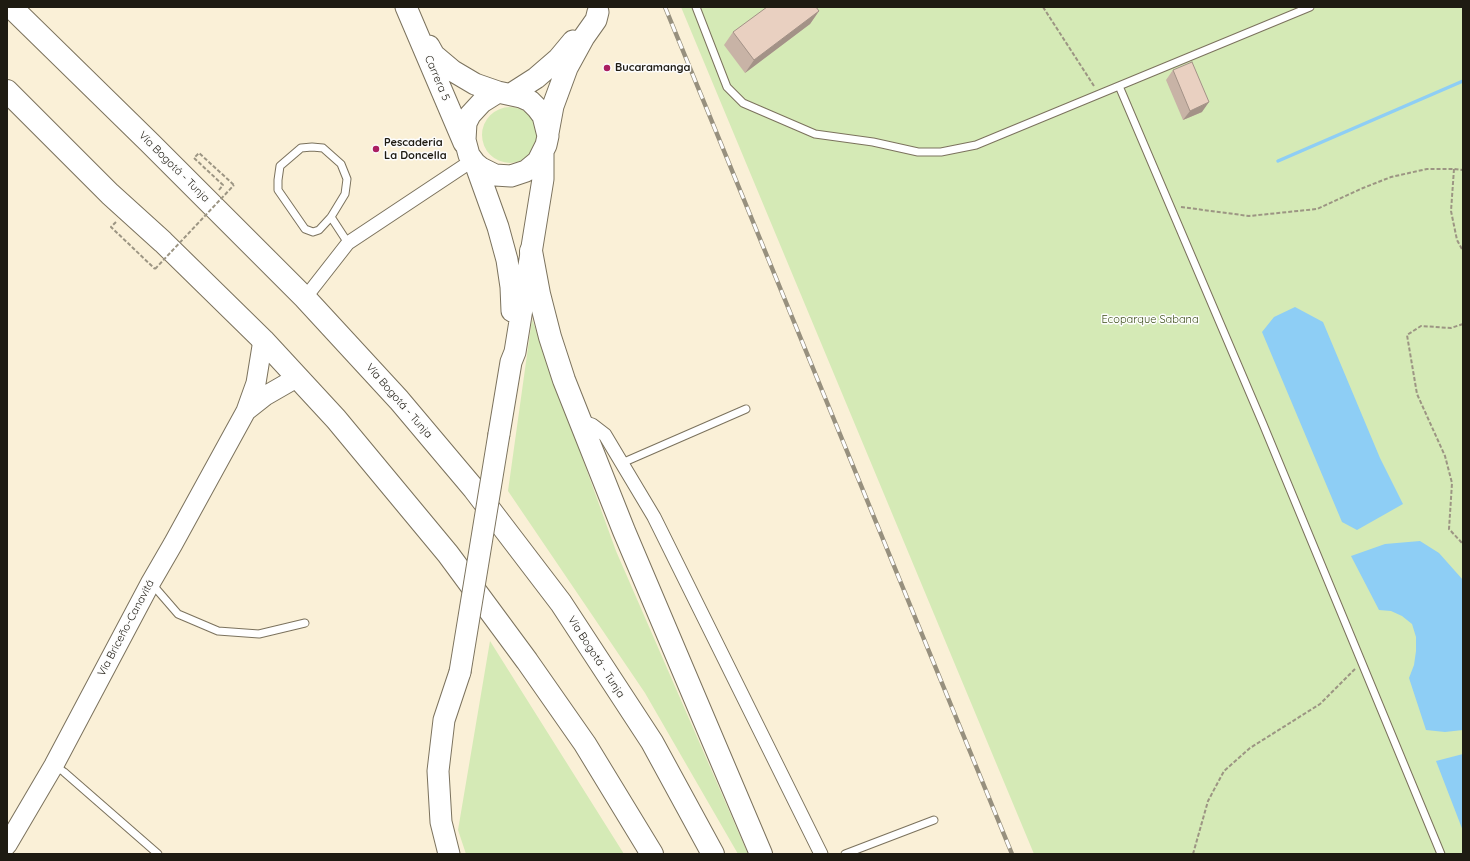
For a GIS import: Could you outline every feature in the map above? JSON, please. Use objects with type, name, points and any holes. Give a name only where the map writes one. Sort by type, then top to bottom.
[{"type":"highway","name":"Vía Bogotá - Tunja","points":[[11,7],[305,298],[414,417],[474,489],[561,603],[652,742],[713,854]]},
{"type":"highway","points":[[7,91],[110,194],[163,242],[262,340],[336,419],[457,566],[527,661],[585,744],[652,854]]},
{"type":"highway","points":[[530,251],[550,337],[564,380],[761,854]]},
{"type":"main road","name":"Carrera 5","points":[[407,7],[434,55],[453,72],[475,84],[505,93]]},
{"type":"main road","name":"Carrera 5","points":[[407,7],[472,157]]},
{"type":"main road","points":[[511,362],[507,350],[512,319],[512,287],[507,260],[498,227],[472,157],[465,131],[470,115],[482,102],[536,78],[558,59],[591,15],[600,10]]},
{"type":"main road","points":[[472,157],[488,173],[499,176],[519,175],[533,167],[545,145],[553,106],[567,68],[584,37],[596,20],[600,10]]},
{"type":"main road","points":[[449,854],[441,822],[438,771],[444,720],[460,672],[511,362],[515,352],[530,251],[543,178],[545,145],[543,116],[530,101],[505,93]]},
{"type":"main road","points":[[246,411],[258,376],[262,340]]},
{"type":"main road","points":[[246,411],[270,392],[298,377]]},
{"type":"main road","name":"Vía Briceño-Canavitá","points":[[7,845],[54,765],[151,582],[246,411]]},
{"type":"street","points":[[305,298],[348,243],[472,157]]},
{"type":"street","points":[[580,421],[592,425],[600,430],[609,441],[654,517],[820,854]]},
{"type":"lane","points":[[696,7],[728,87],[743,103],[815,134],[873,142],[918,152],[941,152],[976,145],[1310,7]]},
{"type":"lane","points":[[1119,86],[1441,854]]},
{"type":"lane","points":[[301,148],[323,148],[341,164],[347,179],[345,194],[331,217],[319,230],[313,232],[304,229],[278,190],[280,166],[301,148]]},
{"type":"lane","points":[[331,217],[348,243]]},
{"type":"lane","points":[[622,462],[746,409]]},
{"type":"lane","points":[[151,582],[178,614],[218,631],[259,634],[305,623]]},
{"type":"lane","points":[[54,765],[158,854]]},
{"type":"lane","points":[[845,854],[934,820]]},
{"type":"path","points":[[1043,7],[1099,93]]},
{"type":"path","points":[[117,221],[111,227],[155,269],[234,185],[199,153],[194,158],[223,185],[208,201]]},
{"type":"path","points":[[1170,206],[1249,216],[1316,209],[1391,176],[1427,169],[1463,170]]},
{"type":"path","points":[[1454,169],[1451,211],[1457,240],[1463,251]]},
{"type":"path","points":[[1463,324],[1451,328],[1421,326],[1407,335],[1417,394],[1445,456],[1452,483],[1450,529],[1463,544]]},
{"type":"path","points":[[1193,854],[1208,801],[1224,772],[1250,748],[1320,704],[1362,663]]},
{"type":"green space","name":"Ecoparque Sabana","points":[[681,7],[1463,7],[1463,854],[1034,854]]},
{"type":"green space","points":[[504,107],[516,107],[526,111],[534,119],[538,129],[538,141],[534,151],[526,159],[516,163],[504,163],[494,159],[486,151],[482,141],[482,129],[486,119],[494,111]]},
{"type":"green space","points":[[532,319],[616,551],[748,854],[738,854],[645,693],[508,491]]},
{"type":"green space","points":[[490,641],[624,854],[466,854],[458,830]]},
{"type":"water","points":[[1295,307],[1323,322],[1380,458],[1403,504],[1357,530],[1342,522],[1262,332],[1274,317]]},
{"type":"water","points":[[1420,541],[1439,553],[1463,580],[1463,730],[1445,732],[1426,730],[1409,678],[1414,665],[1416,651],[1416,637],[1412,624],[1402,616],[1391,611],[1379,610],[1351,556],[1385,544]]},
{"type":"water","points":[[1463,754],[1463,831],[1436,761]]},
{"type":"building","points":[[767,7],[816,7],[819,11],[754,60],[733,32]]},
{"type":"building","points":[[1192,62],[1209,102],[1190,111],[1173,70]]},
{"type":"waterway","points":[[1278,161],[1463,81]]},
{"type":"railway","points":[[665,7],[1012,854]]},
{"type":"place","name":"Bucaramanga","points":[[607,68]]},
{"type":"place","name":"Pescaderia La Doncella","points":[[376,149]]}]
